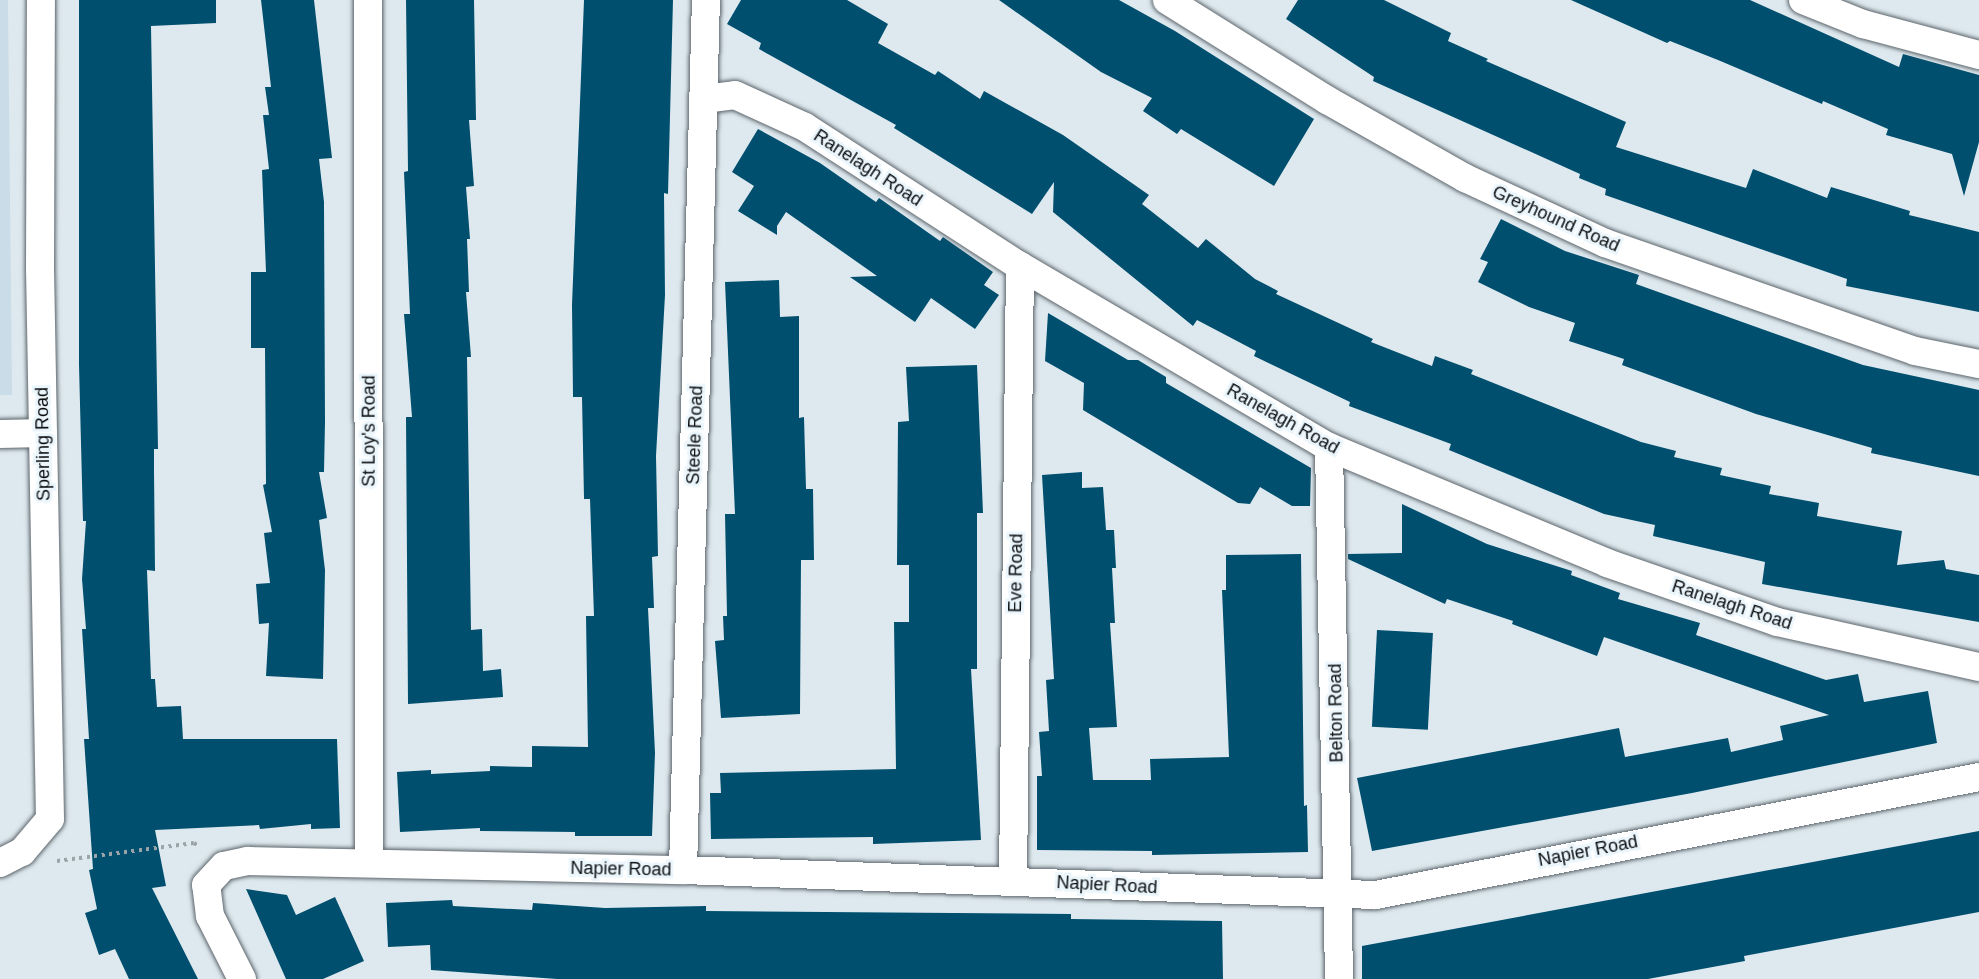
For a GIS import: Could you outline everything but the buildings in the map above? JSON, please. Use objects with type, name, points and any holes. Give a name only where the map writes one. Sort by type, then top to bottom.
[{"type":"street","name":"Sperling Road","points":[[11,858],[50,819],[43,434],[41,0]]},
{"type":"street","name":"St Loy's Road","points":[[368,0],[369,863]]},
{"type":"street","name":"Steele Road","points":[[683,870],[706,0]]},
{"type":"street","name":"Greyhound Road","points":[[1167,0],[1328,100],[1465,178],[1605,243],[1915,351],[1979,364]]},
{"type":"street","points":[[1803,0],[1863,24],[1979,55]]},
{"type":"street","name":"Ranelagh Road","points":[[704,99],[735,95],[805,127],[1020,266],[1329,447],[1607,563],[1767,618],[1860,643],[1979,667]]},
{"type":"street","name":"Eve Road","points":[[1013,881],[1020,266]]},
{"type":"street","points":[[0,434],[43,434]]},
{"type":"street","name":"Belton Road","points":[[1329,447],[1340,979]]},
{"type":"street","name":"Napier Road","points":[[224,866],[248,861],[683,870],[1013,881],[1340,896],[1376,895],[1979,777]]},
{"type":"street","points":[[224,866],[206,885],[206,902],[242,979]]},
{"type":"path","points":[[11,858],[72,861],[194,843],[224,866]]},
{"type":"shaded area","points":[[0,0],[8,0],[12,395],[0,395]]}]
